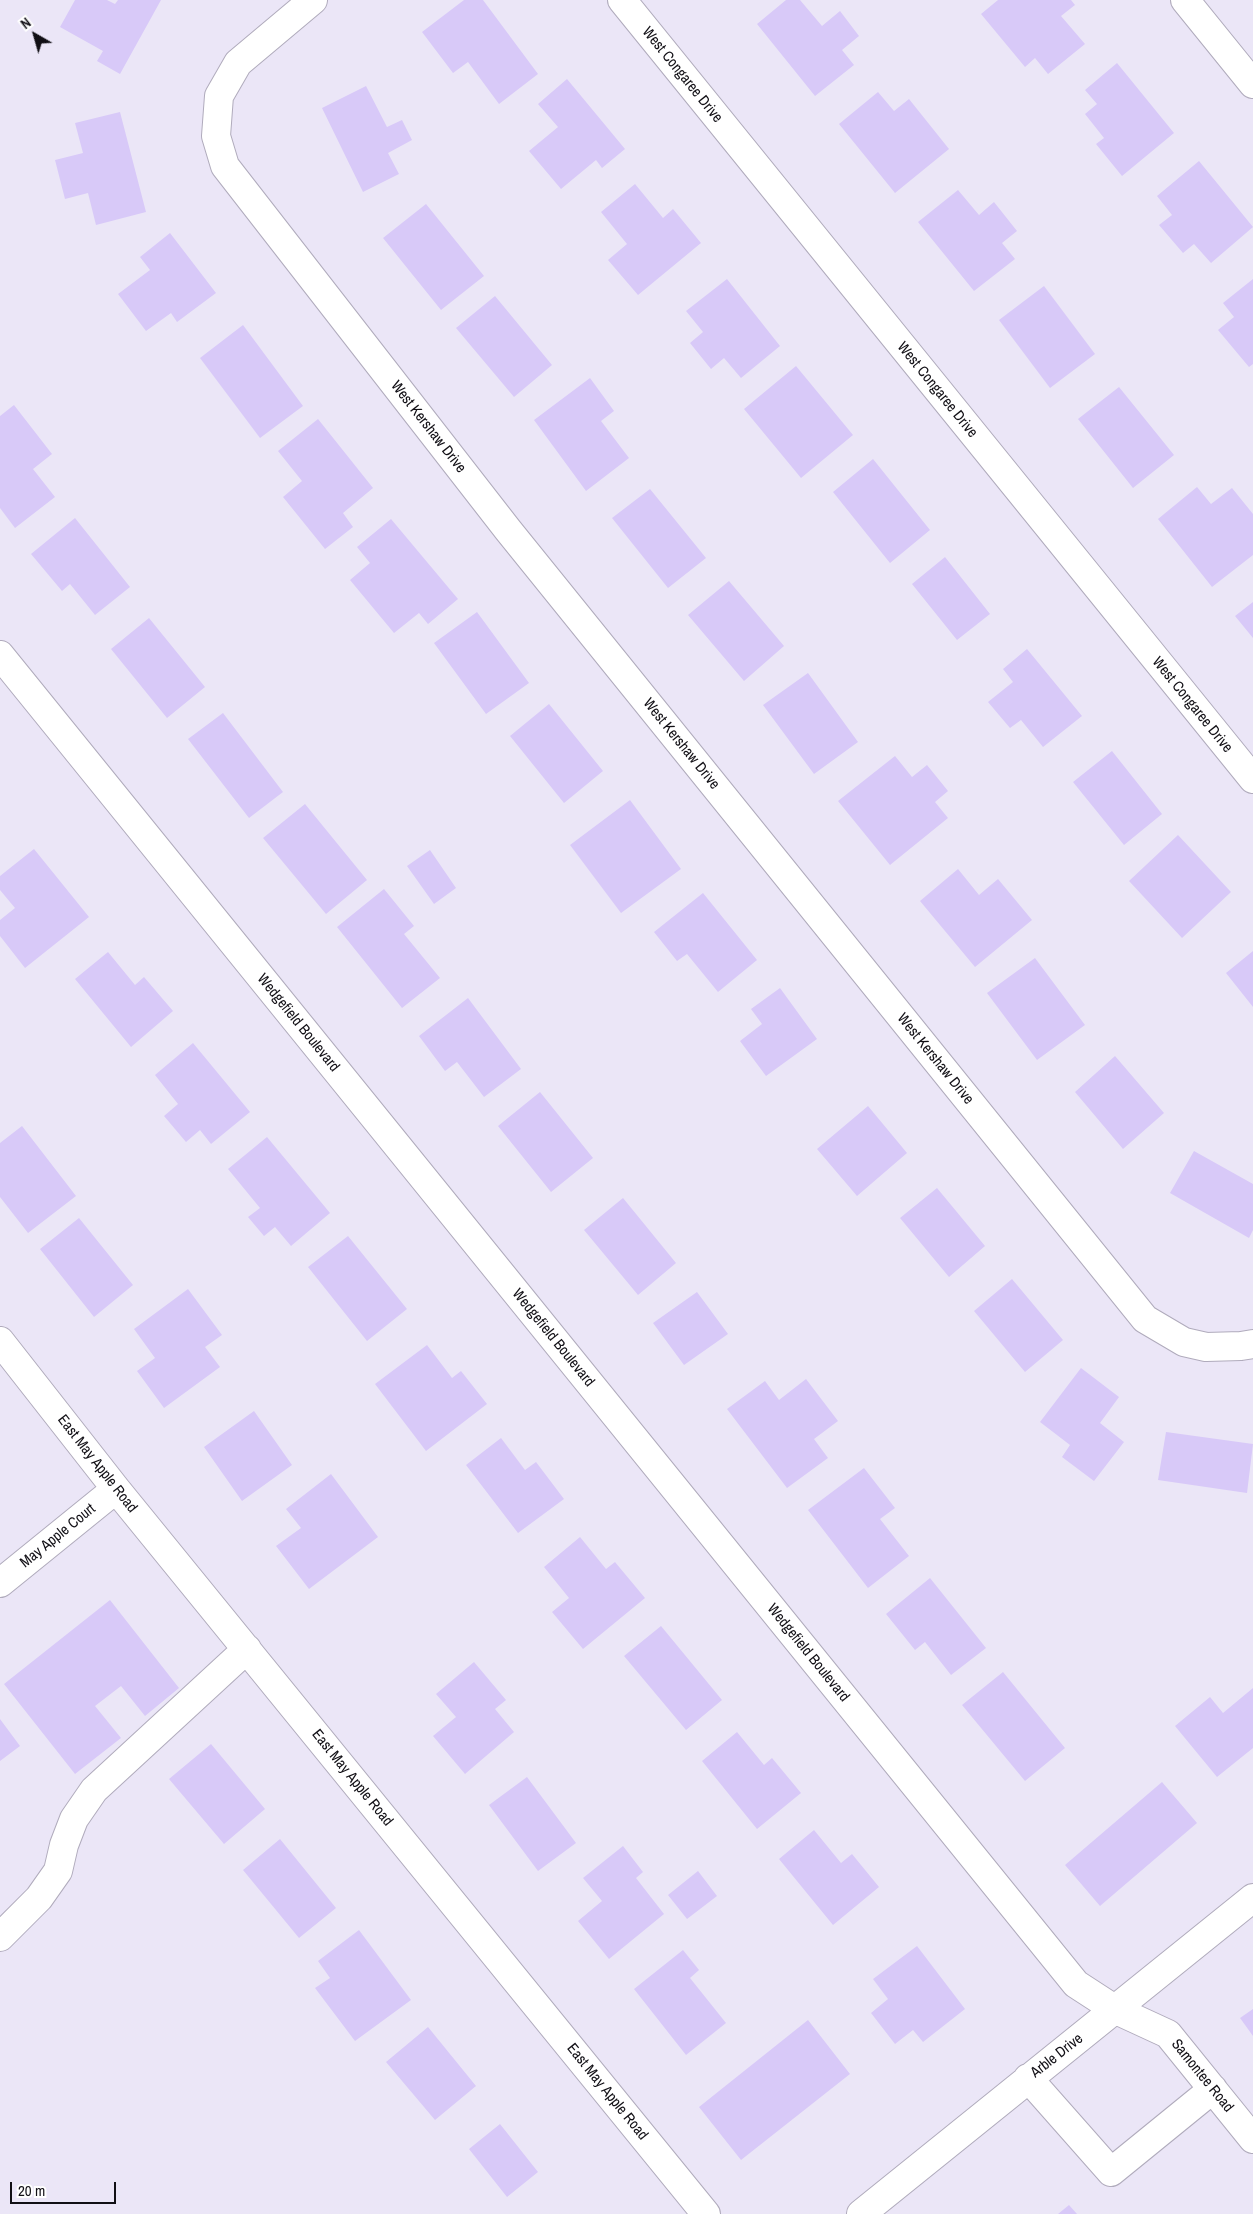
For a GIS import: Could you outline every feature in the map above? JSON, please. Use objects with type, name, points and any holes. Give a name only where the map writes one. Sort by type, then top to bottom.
[{"type":"street","name":"West Kershaw Drive","points":[[313,0],[238,63],[219,96],[216,136],[225,166],[508,530],[1145,1319],[1184,1342],[1206,1347],[1253,1344]]},
{"type":"street","name":"West Congaree Drive","points":[[622,0],[1253,779]]},
{"type":"street","points":[[1185,0],[1253,84]]},
{"type":"street","name":"Wedgefield Boulevard","points":[[0,655],[1076,1984],[1116,2010]]},
{"type":"street","name":"East May Apple Road","points":[[0,1341],[116,1489],[706,2214]]},
{"type":"street","name":"May Apple Court","points":[[0,1584],[116,1489]]},
{"type":"street","points":[[0,1937],[39,1898],[58,1871],[64,1844],[74,1819],[94,1790],[247,1649]]},
{"type":"street","name":"Arble Drive","points":[[861,2214],[1253,1898]]},
{"type":"street","name":"Samontee Road","points":[[1116,2010],[1168,2034],[1253,2139]]},
{"type":"street","points":[[1028,2078],[1111,2172],[1213,2089]]},
{"type":"building","points":[[75,0],[107,0],[115,4],[118,0],[161,0],[120,74],[97,61],[103,51],[60,27]]},
{"type":"building","points":[[464,0],[483,0],[538,74],[499,104],[468,62],[453,73],[422,32]]},
{"type":"building","points":[[786,0],[800,0],[822,26],[840,11],[859,36],[842,50],[854,65],[815,96],[757,24]]},
{"type":"building","points":[[998,0],[1071,0],[1075,5],[1061,16],[1085,44],[1048,74],[1035,58],[1025,67],[981,14]]},
{"type":"building","points":[[1117,63],[1174,133],[1122,176],[1096,144],[1104,138],[1085,114],[1097,104],[1085,90]]},
{"type":"building","points":[[567,79],[625,149],[602,168],[596,160],[561,189],[529,151],[558,127],[538,104]]},
{"type":"building","points":[[366,86],[387,127],[402,120],[412,140],[388,153],[399,174],[363,192],[322,108]]},
{"type":"building","points":[[878,92],[894,111],[909,99],[949,149],[895,193],[839,124]]},
{"type":"building","points":[[120,112],[146,212],[96,225],[88,193],[65,199],[55,160],[83,153],[75,123]]},
{"type":"building","points":[[1199,161],[1253,227],[1211,263],[1194,244],[1183,253],[1159,225],[1172,215],[1157,196]]},
{"type":"building","points":[[635,184],[663,218],[673,209],[701,243],[638,295],[608,260],[627,244],[601,212]]},
{"type":"building","points":[[958,190],[979,215],[994,202],[1017,231],[1002,243],[1015,259],[974,291],[918,222]]},
{"type":"building","points":[[426,204],[484,276],[441,310],[383,238]]},
{"type":"building","points":[[170,233],[216,293],[177,322],[171,313],[146,331],[118,294],[150,270],[140,257]]},
{"type":"building","points":[[727,279],[780,346],[741,378],[724,358],[711,369],[690,343],[703,332],[686,311]]},
{"type":"building","points":[[1253,279],[1253,364],[1249,367],[1218,330],[1234,317],[1223,303]]},
{"type":"building","points":[[1044,286],[1095,354],[1050,388],[999,320]]},
{"type":"building","points":[[495,296],[552,365],[514,397],[456,328]]},
{"type":"building","points":[[243,325],[303,406],[260,438],[200,358]]},
{"type":"building","points":[[796,366],[853,435],[801,478],[744,409]]},
{"type":"building","points":[[590,378],[614,411],[601,421],[629,458],[586,491],[534,420]]},
{"type":"building","points":[[1119,387],[1174,455],[1133,488],[1078,419]]},
{"type":"building","points":[[14,405],[52,454],[33,469],[55,497],[15,528],[0,508],[0,416]]},
{"type":"building","points":[[318,419],[373,488],[343,513],[353,527],[325,549],[283,497],[302,481],[278,451]]},
{"type":"building","points":[[873,459],[930,530],[890,563],[833,492]]},
{"type":"building","points":[[1197,487],[1211,504],[1232,488],[1253,514],[1253,555],[1212,587],[1158,519]]},
{"type":"building","points":[[650,489],[706,558],[668,588],[612,518]]},
{"type":"building","points":[[75,518],[130,587],[95,615],[70,584],[62,591],[31,554]]},
{"type":"building","points":[[391,519],[458,599],[428,624],[419,613],[394,633],[350,580],[370,563],[357,547]]},
{"type":"building","points":[[945,557],[990,614],[957,640],[912,584]]},
{"type":"building","points":[[729,581],[784,646],[744,681],[688,615]]},
{"type":"building","points":[[1253,602],[1253,638],[1235,616]]},
{"type":"building","points":[[477,612],[529,683],[486,714],[434,643]]},
{"type":"building","points":[[149,618],[205,687],[167,718],[111,649]]},
{"type":"building","points":[[1027,649],[1082,716],[1043,747],[1021,720],[1010,728],[988,702],[1013,682],[1003,669]]},
{"type":"building","points":[[808,673],[858,742],[814,774],[763,705]]},
{"type":"building","points":[[549,704],[603,771],[564,803],[510,736]]},
{"type":"building","points":[[223,713],[283,792],[249,818],[188,739]]},
{"type":"building","points":[[1112,751],[1162,814],[1124,845],[1073,782]]},
{"type":"building","points":[[895,756],[912,777],[927,765],[948,791],[935,802],[948,818],[890,865],[838,801]]},
{"type":"building","points":[[630,800],[681,869],[621,913],[570,845]]},
{"type":"building","points":[[305,804],[367,880],[326,914],[263,838]]},
{"type":"building","points":[[1178,835],[1231,892],[1182,938],[1129,881]]},
{"type":"building","points":[[34,849],[89,917],[25,968],[0,936],[0,920],[15,908],[0,890],[0,876]]},
{"type":"building","points":[[430,850],[456,888],[434,904],[407,866]]},
{"type":"building","points":[[958,869],[979,895],[998,879],[1032,920],[975,967],[920,901]]},
{"type":"building","points":[[384,889],[414,926],[404,934],[440,978],[402,1008],[337,927]]},
{"type":"building","points":[[703,893],[757,960],[718,992],[687,954],[677,961],[654,932]]},
{"type":"building","points":[[1253,951],[1253,1007],[1226,973]]},
{"type":"building","points":[[108,952],[135,985],[144,977],[173,1011],[131,1047],[75,979]]},
{"type":"building","points":[[1035,958],[1085,1025],[1037,1060],[987,993]]},
{"type":"building","points":[[780,988],[817,1039],[766,1076],[740,1041],[762,1024],[751,1009]]},
{"type":"building","points":[[468,998],[521,1069],[484,1097],[457,1062],[445,1071],[419,1036]]},
{"type":"building","points":[[193,1043],[250,1112],[211,1144],[200,1130],[186,1142],[164,1116],[178,1104],[155,1075]]},
{"type":"building","points":[[1115,1056],[1164,1113],[1123,1149],[1075,1092]]},
{"type":"building","points":[[540,1092],[593,1158],[551,1192],[498,1126]]},
{"type":"building","points":[[868,1106],[907,1153],[857,1196],[817,1149]]},
{"type":"building","points":[[22,1126],[76,1196],[28,1233],[0,1197],[0,1143]]},
{"type":"building","points":[[267,1137],[330,1213],[291,1246],[275,1227],[264,1236],[248,1217],[260,1208],[228,1169]]},
{"type":"building","points":[[1194,1151],[1253,1184],[1253,1230],[1249,1238],[1170,1193]]},
{"type":"building","points":[[937,1188],[985,1246],[949,1277],[900,1218]]},
{"type":"building","points":[[623,1198],[676,1263],[638,1295],[584,1230]]},
{"type":"building","points":[[79,1218],[133,1285],[94,1317],[40,1249]]},
{"type":"building","points":[[348,1236],[407,1309],[367,1341],[308,1267]]},
{"type":"building","points":[[1012,1279],[1063,1340],[1025,1372],[974,1311]]},
{"type":"building","points":[[188,1289],[222,1335],[205,1347],[220,1367],[164,1408],[137,1371],[155,1358],[134,1329]]},
{"type":"building","points":[[697,1292],[728,1334],[684,1365],[653,1323]]},
{"type":"building","points":[[427,1345],[452,1378],[461,1371],[487,1404],[426,1451],[375,1384]]},
{"type":"building","points":[[1081,1368],[1119,1397],[1100,1423],[1124,1442],[1094,1481],[1062,1457],[1070,1445],[1040,1422]]},
{"type":"building","points":[[806,1379],[838,1421],[814,1439],[828,1458],[787,1488],[727,1409],[765,1381],[779,1400]]},
{"type":"building","points":[[254,1411],[292,1465],[242,1501],[204,1447]]},
{"type":"building","points":[[1166,1432],[1253,1444],[1247,1493],[1158,1480]]},
{"type":"building","points":[[501,1438],[525,1470],[536,1462],[564,1499],[518,1533],[466,1465]]},
{"type":"building","points":[[864,1468],[895,1508],[880,1519],[909,1556],[868,1588],[808,1510]]},
{"type":"building","points":[[331,1474],[378,1537],[309,1589],[276,1546],[301,1528],[286,1509]]},
{"type":"building","points":[[580,1537],[606,1569],[615,1562],[645,1598],[583,1649],[552,1612],[569,1598],[544,1567]]},
{"type":"building","points":[[930,1578],[986,1648],[951,1675],[925,1642],[915,1650],[886,1614]]},
{"type":"building","points":[[110,1600],[179,1688],[145,1716],[121,1686],[95,1706],[121,1738],[75,1774],[4,1684]]},
{"type":"building","points":[[661,1626],[722,1700],[686,1730],[624,1656]]},
{"type":"building","points":[[474,1662],[506,1700],[495,1709],[514,1732],[465,1774],[433,1736],[456,1717],[436,1694]]},
{"type":"building","points":[[1003,1672],[1065,1748],[1025,1781],[962,1705]]},
{"type":"building","points":[[1253,1688],[1253,1748],[1217,1777],[1175,1726],[1210,1697],[1223,1713]]},
{"type":"building","points":[[0,1719],[20,1746],[0,1761]]},
{"type":"building","points":[[737,1732],[764,1765],[772,1758],[801,1793],[757,1829],[702,1761]]},
{"type":"building","points":[[211,1744],[265,1809],[224,1844],[169,1779]]},
{"type":"building","points":[[527,1777],[576,1843],[538,1871],[489,1805]]},
{"type":"building","points":[[1162,1782],[1197,1823],[1100,1906],[1065,1865]]},
{"type":"building","points":[[814,1830],[841,1863],[852,1854],[879,1887],[833,1925],[779,1859]]},
{"type":"building","points":[[280,1839],[336,1908],[299,1938],[243,1870]]},
{"type":"building","points":[[623,1846],[643,1872],[636,1878],[664,1914],[609,1959],[578,1921],[602,1901],[583,1878]]},
{"type":"building","points":[[698,1871],[717,1896],[687,1919],[668,1895]]},
{"type":"building","points":[[359,1930],[411,2000],[355,2041],[315,1988],[330,1978],[318,1961]]},
{"type":"building","points":[[917,1946],[965,2009],[923,2042],[913,2030],[895,2044],[871,2013],[888,1999],[873,1979]]},
{"type":"building","points":[[683,1950],[699,1970],[690,1978],[726,2023],[686,2055],[634,1989]]},
{"type":"building","points":[[1253,2009],[1253,2036],[1240,2018]]},
{"type":"building","points":[[808,2020],[850,2074],[741,2160],[699,2107]]},
{"type":"building","points":[[428,2027],[476,2086],[435,2120],[386,2062]]},
{"type":"building","points":[[500,2124],[538,2172],[507,2197],[469,2149]]},
{"type":"building","points":[[1069,2205],[1077,2214],[1058,2214]]}]
